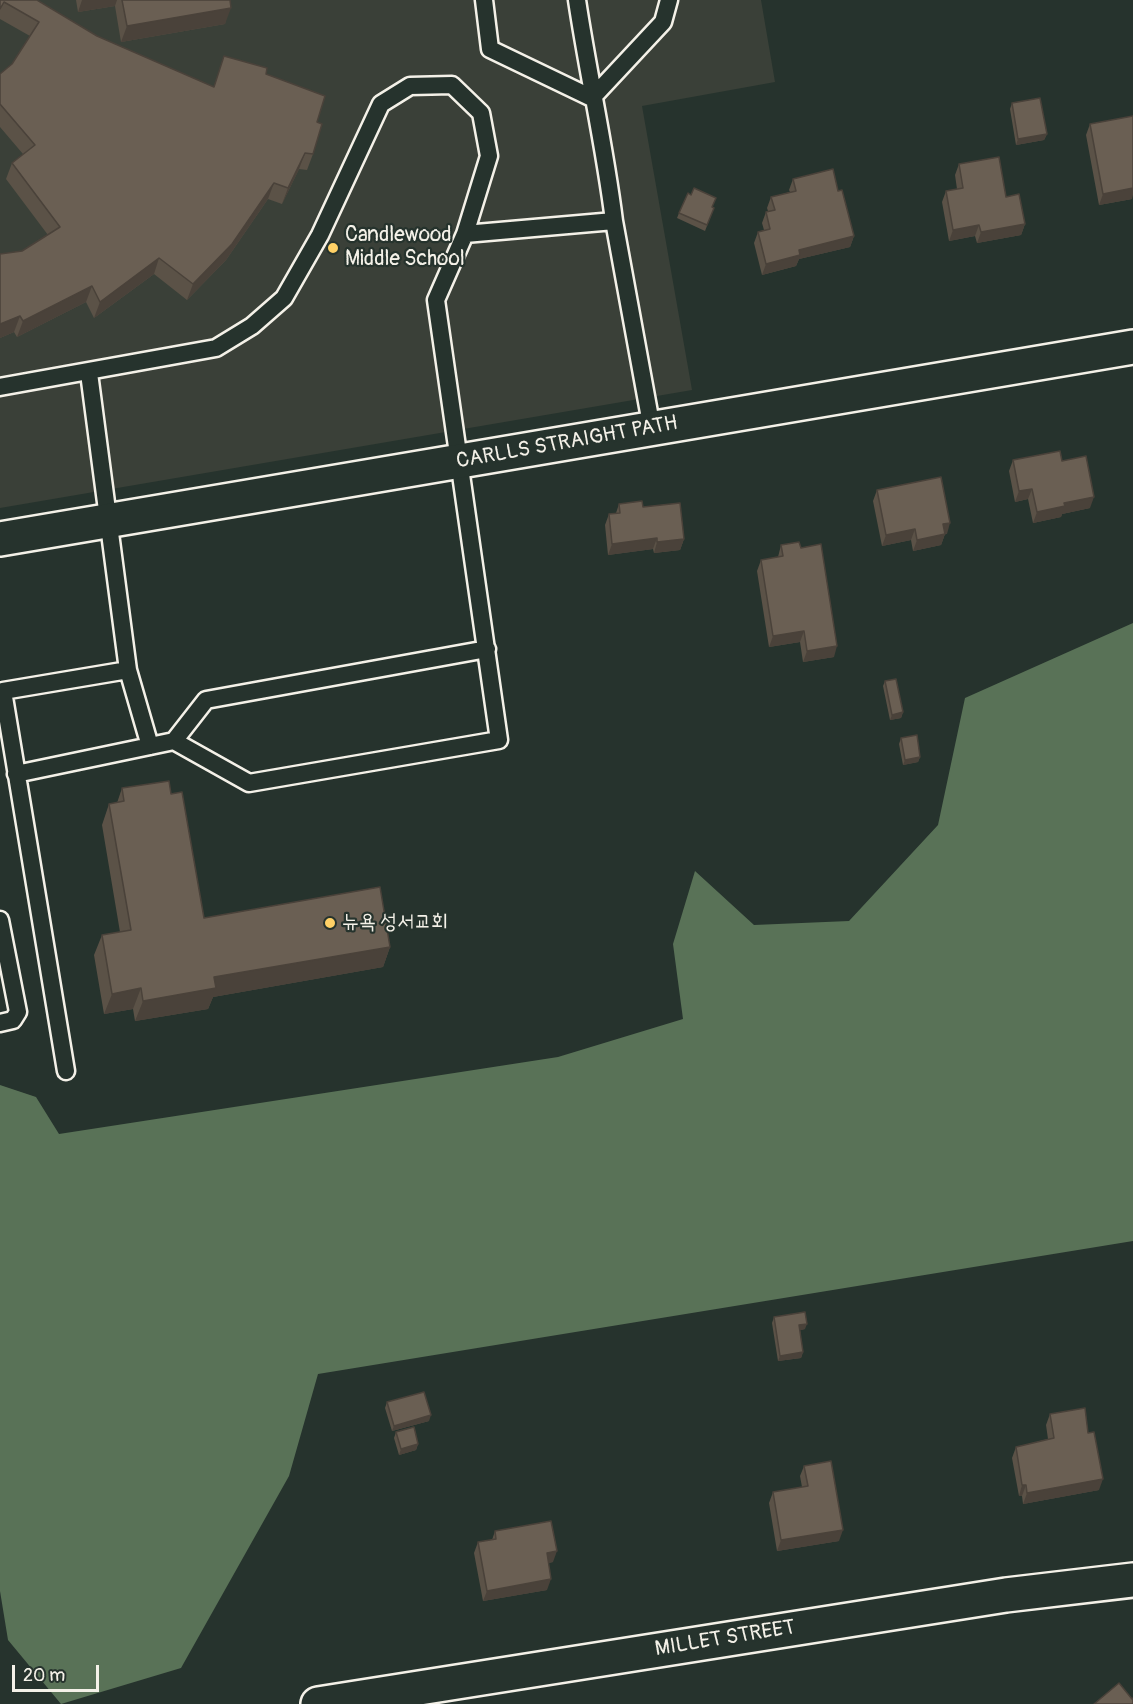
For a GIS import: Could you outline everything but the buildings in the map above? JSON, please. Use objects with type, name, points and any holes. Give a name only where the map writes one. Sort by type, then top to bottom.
[{"type":"street","name":"CARLLS STRAIGHT PATH","points":[[0,539],[1133,347]]},
{"type":"street","name":"MILLET STREET","points":[[318,1704],[1006,1595],[1133,1580]]},
{"type":"lane","points":[[484,0],[490,49],[592,98]]},
{"type":"lane","points":[[577,0],[592,98],[606,151],[614,221],[652,429]]},
{"type":"lane","points":[[592,98],[663,22],[669,0]]},
{"type":"lane","points":[[0,387],[89,373],[216,348],[252,326],[284,297],[315,244],[381,104],[410,86],[452,85],[481,113],[489,156],[465,234],[436,300],[500,740],[249,783],[174,741]]},
{"type":"lane","points":[[465,234],[614,221]]},
{"type":"lane","points":[[89,373],[128,670],[150,746]]},
{"type":"lane","points":[[16,774],[174,741],[206,700],[487,649]]},
{"type":"lane","points":[[66,1071],[3,691],[128,670]]},
{"type":"lane","points":[[0,920],[18,1012],[13,1020],[0,1023]]},
{"type":"shaded area","name":"Candlewood Middle School","points":[[0,0],[761,0],[775,82],[642,106],[692,390],[0,508]]},
{"type":"green space","points":[[1133,623],[1133,1241],[318,1374],[289,1476],[181,1668],[61,1704],[8,1640],[0,1591],[0,1085],[36,1097],[59,1134],[558,1057],[683,1019],[673,944],[695,871],[754,925],[849,921],[938,825],[965,698]]},
{"type":"place","name":"Candlewood Middle School","points":[[333,248]]},
{"type":"place","name":"뉴욕 성서교회","points":[[330,923]]}]
